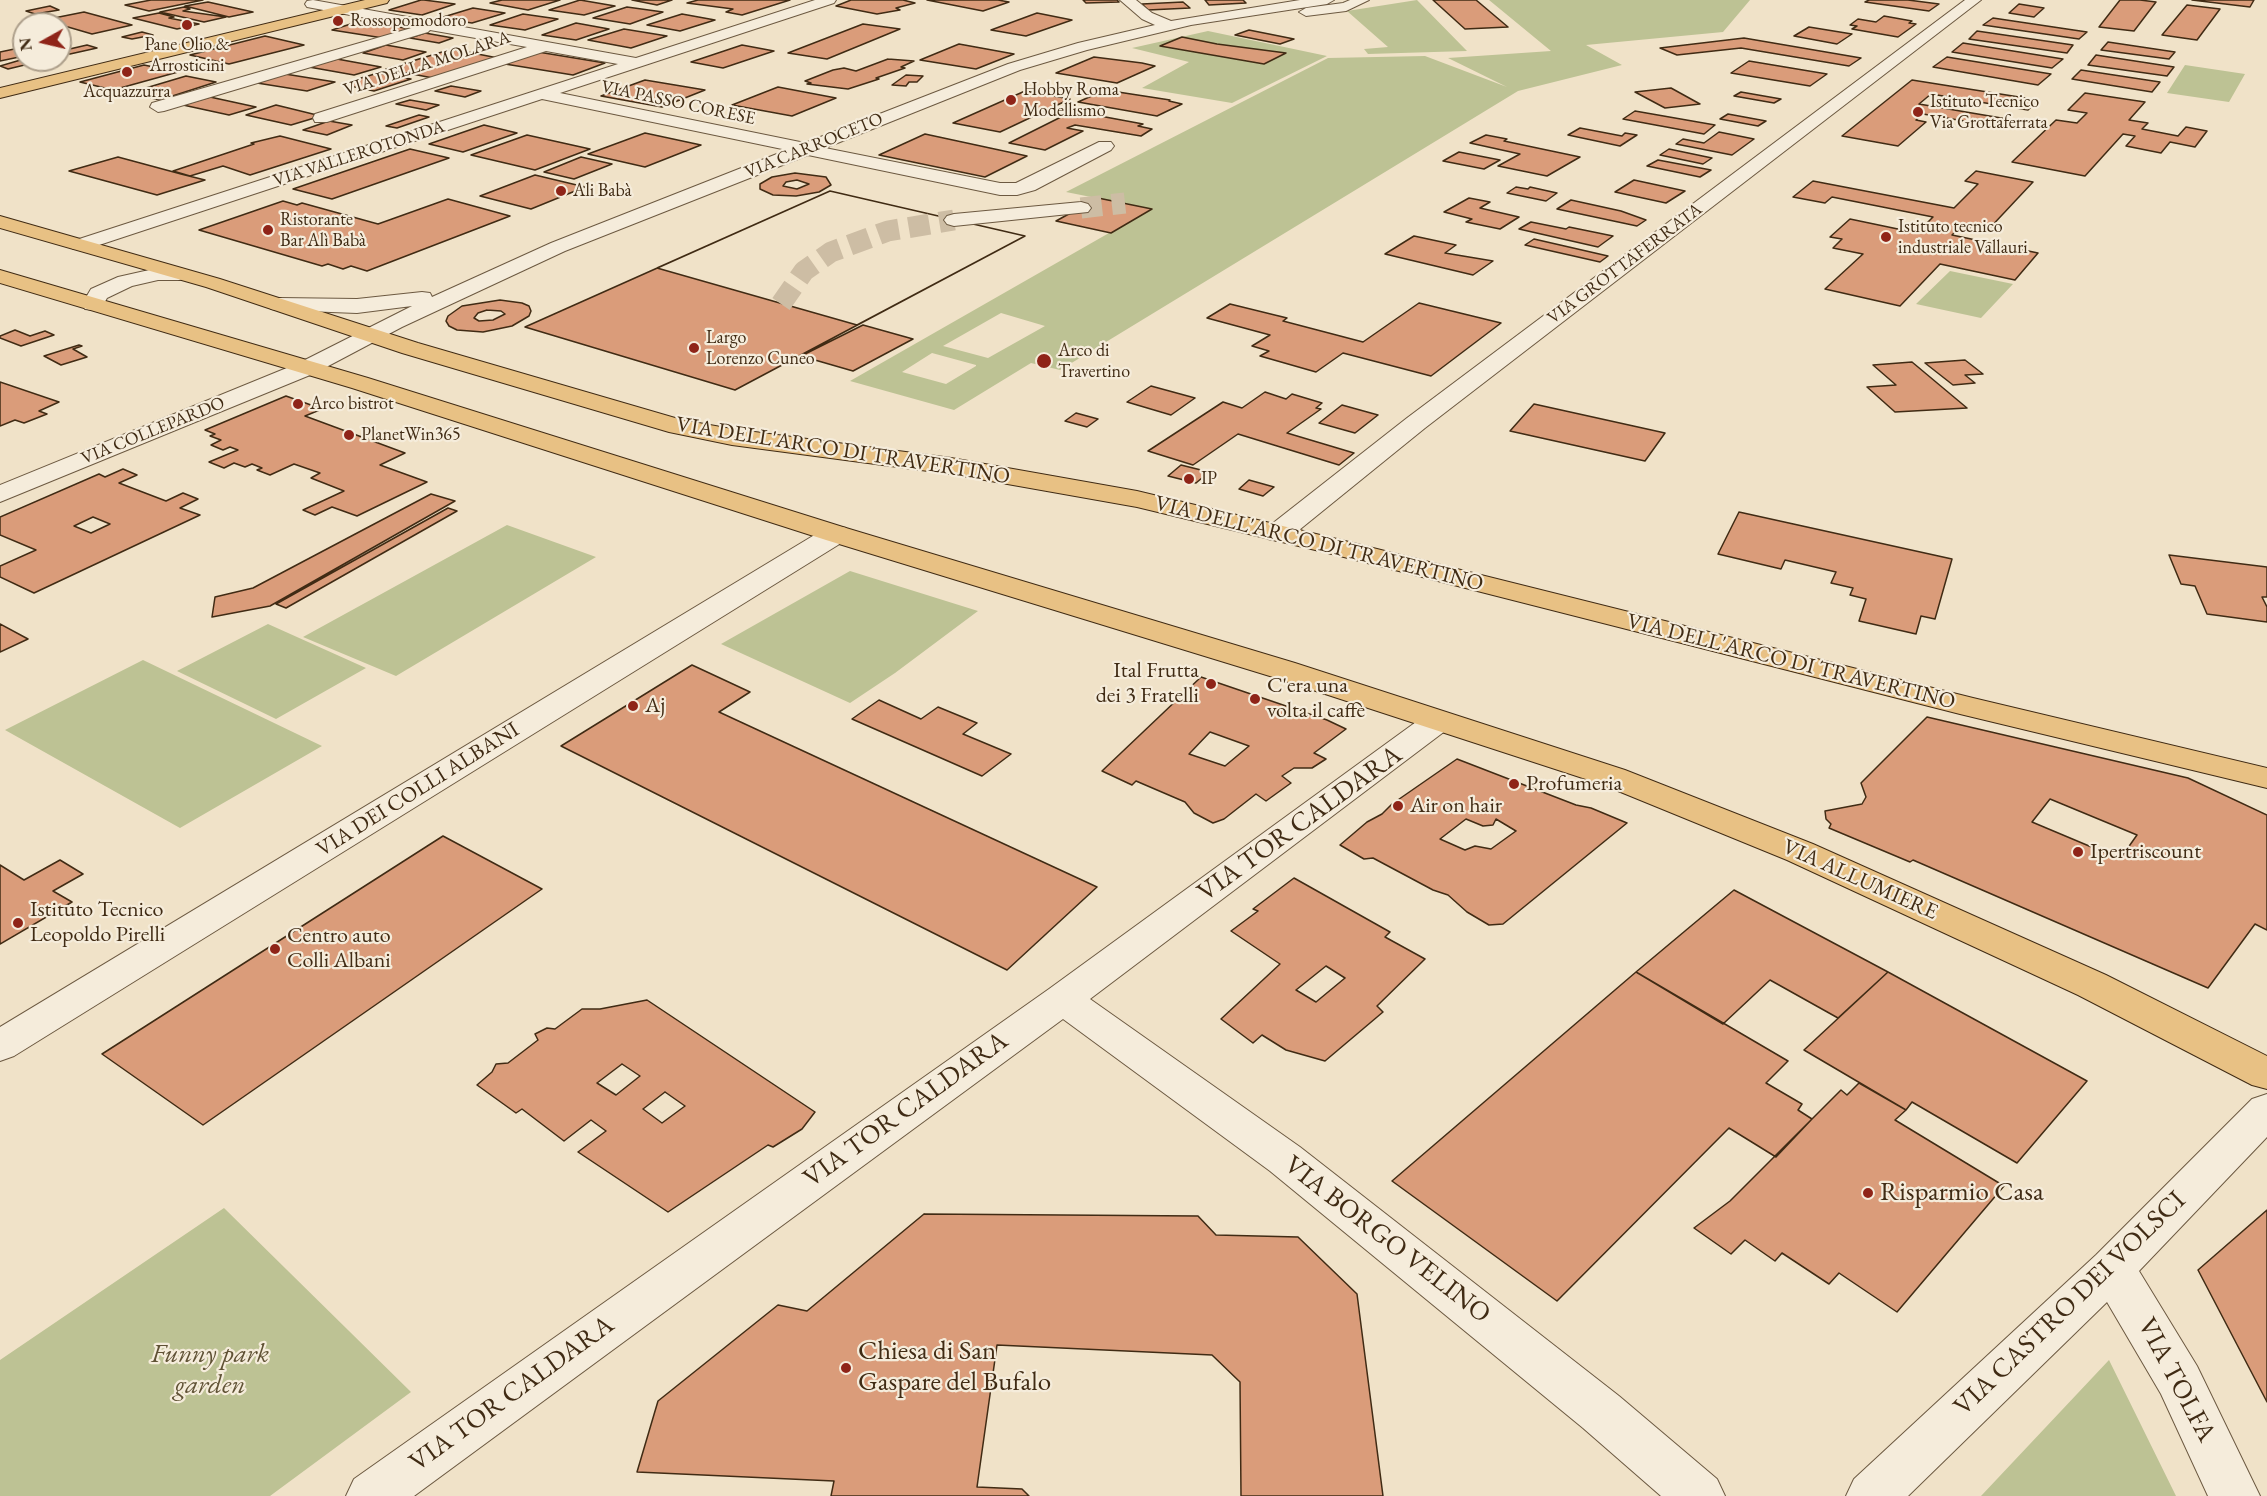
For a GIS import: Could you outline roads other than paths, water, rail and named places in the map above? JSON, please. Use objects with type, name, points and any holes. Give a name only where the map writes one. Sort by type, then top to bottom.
[{"type":"main road","points":[[0,79],[312,4],[334,5],[382,0]]},
{"type":"main road","points":[[0,93],[334,5]]},
{"type":"main road","name":"VIA DELL'ARCO DI TRAVERTINO","points":[[0,222],[697,431],[951,466],[1087,489],[1278,533],[1971,707],[2267,778]]},
{"type":"main road","points":[[1,277],[307,368],[836,534],[1284,670],[1438,721]]},
{"type":"main road","name":"VIA ALLUMIERE","points":[[1438,721],[1614,777],[1800,852],[2092,985],[2267,1074]]},
{"type":"street","name":"VIA VALLEROTONDA","points":[[80,245],[829,0]]},
{"type":"street","points":[[1126,0],[1147,16],[1171,27]]},
{"type":"street","name":"VIA CARROCETO","points":[[368,334],[568,243],[1014,67],[1074,48],[1209,18],[1285,3],[1327,0]]},
{"type":"street","name":"VIA CARROCETO","points":[[1171,27],[1346,7],[1362,0]]},
{"type":"street","name":"VIA GROTTAFERRATA","points":[[1278,533],[1416,423],[1974,0]]},
{"type":"street","points":[[1285,3],[1306,12]]},
{"type":"street","points":[[334,5],[431,27],[639,62]]},
{"type":"street","points":[[158,107],[431,27]]},
{"type":"street","name":"VIA DELLA MOLARA","points":[[321,118],[544,46]]},
{"type":"street","name":"VIA PASSO CORESE","points":[[542,94],[805,150],[1009,190],[1028,186],[1105,146]]},
{"type":"street","points":[[954,220],[1081,207]]},
{"type":"street","name":"VIA DELL'ARCO DI TRAVERTINO","points":[[93,304],[99,294],[125,281],[158,274],[179,274]]},
{"type":"street","name":"VIA CARROCETO","points":[[279,304],[370,305],[412,300],[465,289]]},
{"type":"street","points":[[307,368],[368,334]]},
{"type":"street","name":"VIA COLLEPARDO","points":[[0,494],[307,368]]},
{"type":"street","name":"VIA DEI COLLI ALBANI","points":[[0,1046],[836,534]]},
{"type":"street","name":"VIA TOR CALDARA","points":[[372,1496],[1063,999],[1438,721]]},
{"type":"street","name":"VIA BORGO VELINO","points":[[1063,999],[1285,1159],[1592,1404],[1699,1496]]},
{"type":"street","name":"VIA CASTRO DEI VOLSCI","points":[[1872,1496],[2112,1268],[2267,1110]]},
{"type":"street","name":"VIA TOLFA","points":[[2112,1268],[2180,1381],[2234,1496]]},
{"type":"tunnel","points":[[1081,208],[1125,203]]},
{"type":"tunnel","points":[[781,304],[804,271],[831,252],[888,231],[954,220]]},
{"type":"place","name":"Rossopomodoro","points":[[338,21]]},
{"type":"place","name":"Pane Olio & Arrosticini","points":[[187,25]]},
{"type":"place","name":"Acquazzurra","points":[[127,72]]},
{"type":"place","name":"Hobby Roma Modellismo","points":[[1011,100]]},
{"type":"place","name":"Istituto Tecnico Via Grottaferrata","points":[[1918,112]]},
{"type":"place","name":"Ali Babà","points":[[561,191]]},
{"type":"place","name":"Ristorante Bar Alì Babà","points":[[268,230]]},
{"type":"place","name":"Istituto tecnico industriale Vallauri","points":[[1886,237]]},
{"type":"place","name":"Largo Lorenzo Cuneo","points":[[694,348]]},
{"type":"place","name":"Arco di Travertino","points":[[1044,361]]},
{"type":"place","name":"Arco bistrot","points":[[298,404]]},
{"type":"place","name":"PlanetWin365","points":[[349,435]]},
{"type":"place","name":"IP","points":[[1189,479]]},
{"type":"place","name":"Ital Frutta dei 3 Fratelli","points":[[1211,684]]},
{"type":"place","name":"C'era una volta il caffè","points":[[1255,699]]},
{"type":"place","name":"Aj","points":[[633,706]]},
{"type":"place","name":"Profumeria","points":[[1514,784]]},
{"type":"place","name":"Air on hair","points":[[1398,806]]},
{"type":"place","name":"Ipertriscount","points":[[2078,852]]},
{"type":"place","name":"Istituto Tecnico Leopoldo Pirelli","points":[[18,923]]},
{"type":"place","name":"Centro auto Colli Albani","points":[[275,949]]},
{"type":"place","name":"Risparmio Casa","points":[[1868,1193]]},
{"type":"place","name":"Chiesa di San Gaspare del Bufalo","points":[[846,1368]]},
{"type":"park label","name":"Funny park garden","points":[[210,1370]]}]
